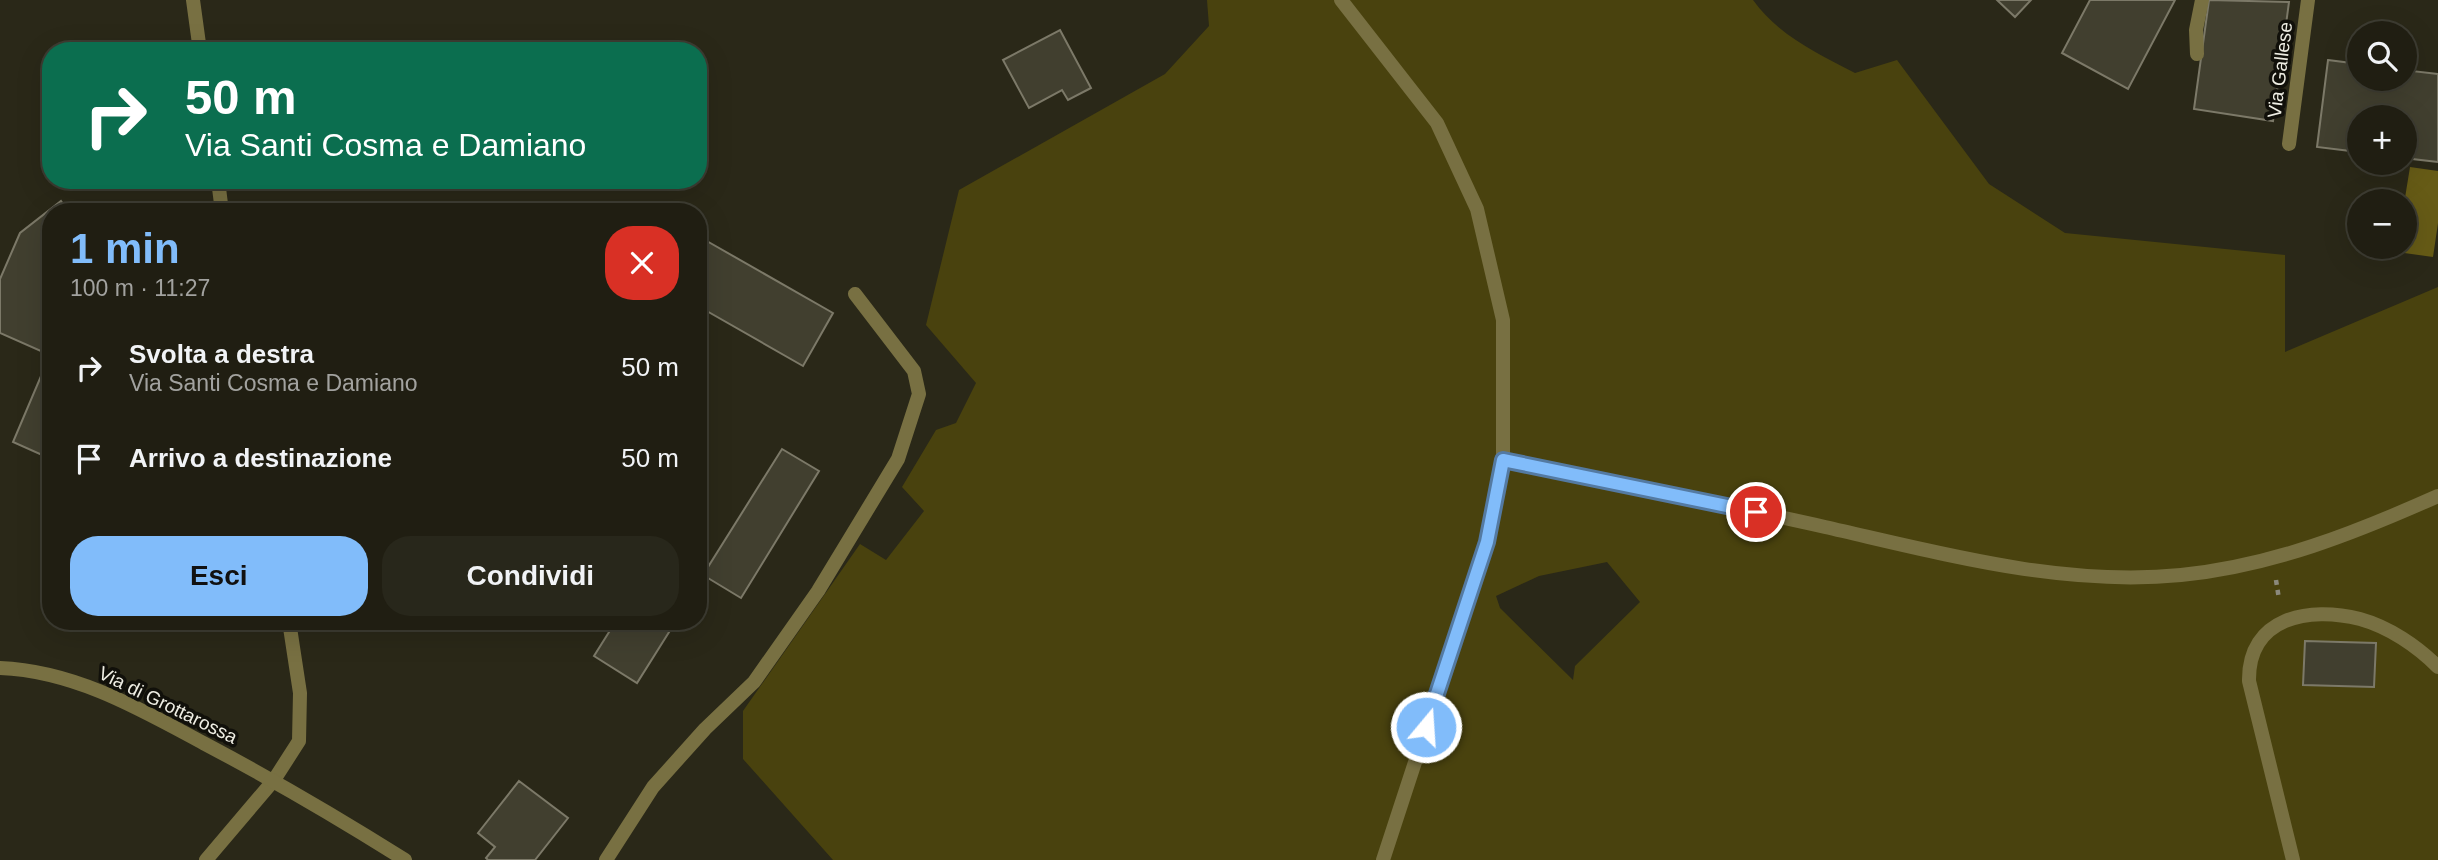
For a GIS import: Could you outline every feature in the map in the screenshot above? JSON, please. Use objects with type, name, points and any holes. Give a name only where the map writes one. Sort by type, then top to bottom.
[{"type":"street","points":[[193,0],[199,42]]},
{"type":"street","points":[[1341,0],[1437,123],[1477,209],[1503,320],[1503,460],[1487,542],[1382,860]]},
{"type":"street","points":[[2197,54],[2196,30],[2202,0]]},
{"type":"street","name":"Via Gallese","points":[[2289,144],[2308,0]]},
{"type":"street","points":[[606,860],[653,787],[754,682],[818,591],[898,459],[919,394],[914,371],[855,295]]},
{"type":"street","points":[[1503,460],[1973,560],[2082,575],[2180,575],[2272,559],[2305,551],[2438,496]]},
{"type":"street","points":[[2293,860],[2249,681],[2254,650],[2266,633],[2283,620],[2317,615],[2359,619],[2414,645],[2438,667]]},
{"type":"street","points":[[206,860],[274,780],[299,741],[300,693],[290,630]]},
{"type":"street","name":"Via di Grottarossa","points":[[0,668],[60,676],[107,694],[274,780],[405,860]]},
{"type":"path","points":[[2272,559],[2283,620]]},
{"type":"shaded area","points":[[1207,0],[1753,0],[1763,13],[1787,34],[1855,73],[1897,60],[1989,184],[2065,233],[2285,255],[2285,352],[2438,287],[2438,860],[833,860],[743,759],[743,711],[860,544],[886,560],[924,511],[902,487],[936,430],[956,423],[976,383],[926,325],[959,190],[1165,74],[1209,26]],"holes":[[[1607,562],[1640,602],[1575,666],[1573,680],[1500,608],[1496,596],[1539,576]]]},
{"type":"shaded area","points":[[2417,168],[2438,171],[2438,223],[2433,257],[2417,255],[2417,189],[2406,189],[2409,175],[2417,175]]},
{"type":"building","points":[[1997,0],[2031,0],[2015,17]]},
{"type":"building","points":[[2090,0],[2175,0],[2128,89],[2062,53]]},
{"type":"building","points":[[2209,0],[2289,2],[2273,121],[2194,109]]},
{"type":"building","points":[[1060,30],[1091,88],[1068,100],[1062,90],[1029,108],[1003,60]]},
{"type":"building","points":[[2328,60],[2347,62],[2347,91],[2417,91],[2417,72],[2438,74],[2438,162],[2417,160],[2417,105],[2347,105],[2347,151],[2317,147]]},
{"type":"building","points":[[42,216],[42,351],[0,333],[0,279],[20,233]]},
{"type":"building","points":[[707,241],[833,313],[803,366],[707,311]]},
{"type":"building","points":[[42,374],[42,455],[13,442]]},
{"type":"building","points":[[782,449],[819,471],[741,598],[707,577],[707,569]]},
{"type":"building","points":[[610,630],[670,630],[637,683],[594,656]]},
{"type":"building","points":[[2305,641],[2376,643],[2374,687],[2303,685]]},
{"type":"building","points":[[519,781],[568,818],[535,860],[488,860],[486,858],[495,847],[478,833]]},
{"type":"route","points":[[1426,727],[1487,542],[1503,460],[1756,512]]}]
